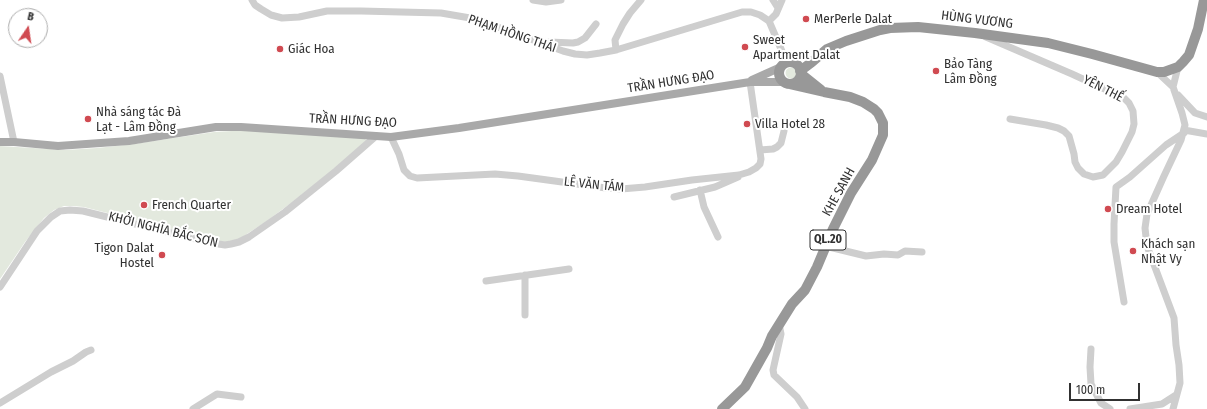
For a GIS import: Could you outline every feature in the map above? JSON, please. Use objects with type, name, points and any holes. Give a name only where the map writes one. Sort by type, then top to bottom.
[{"type":"highway","points":[[1157,72],[1178,67],[1189,55],[1198,29],[1204,0]]},
{"type":"highway","name":"HÙNG VƯƠNG","points":[[786,83],[796,82],[798,80],[793,68],[812,62],[827,49],[866,34],[890,28],[918,27],[1048,43],[1157,72]]},
{"type":"highway","points":[[786,83],[779,73],[793,68]]},
{"type":"highway","name":"KHE SANH","points":[[793,68],[824,92]]},
{"type":"highway","name":"KHE SANH","points":[[722,409],[745,387],[779,324],[792,304],[805,290],[851,193],[872,160],[883,135],[883,123],[874,109],[863,102],[850,97],[786,83]]},
{"type":"main road","name":"TRẦN HƯNG ĐẠO","points":[[0,142],[58,146],[129,141],[216,127],[241,126],[391,136],[460,128],[750,82],[793,68]]},
{"type":"main road","name":"TRẦN HƯNG ĐẠO","points":[[750,82],[786,83]]},
{"type":"street","name":"PHẠM HỒNG THÁI","points":[[252,0],[255,5],[261,9],[271,15],[282,18],[327,12],[361,11],[441,13],[476,19],[545,45],[575,54],[587,55],[600,54],[616,50],[742,12],[751,12],[760,15],[769,21]]},
{"type":"street","points":[[533,0],[546,2],[561,0]]},
{"type":"street","points":[[616,50],[615,40],[623,24],[641,0]]},
{"type":"street","points":[[773,0],[778,8]]},
{"type":"street","points":[[782,0],[776,14],[769,21],[793,68]]},
{"type":"street","points":[[545,45],[549,42],[578,42],[585,38],[596,24]]},
{"type":"street","name":"YÊN THẾ","points":[[974,33],[1017,50],[1124,98],[1129,103],[1133,111],[1134,124],[1116,162],[1103,175],[1093,177],[1084,174],[1078,168],[1075,162],[1069,136],[1064,131],[1046,125],[1010,119]]},
{"type":"street","points":[[1173,409],[1180,383],[1174,318],[1147,246],[1145,228],[1147,214],[1184,131],[1182,113],[1174,89],[1178,67]]},
{"type":"street","points":[[1157,72],[1195,113],[1207,117]]},
{"type":"street","points":[[0,76],[14,142]]},
{"type":"street","points":[[674,197],[723,184],[749,172],[760,164],[761,158],[750,82]]},
{"type":"street","points":[[760,150],[773,149],[777,147],[781,143],[784,131]]},
{"type":"street","points":[[1124,302],[1114,242],[1116,187],[1184,131],[1207,134]]},
{"type":"street","name":"KHỞI NGHĨA BẮC SƠN","points":[[0,287],[37,231],[51,217],[60,211],[83,211],[212,243],[225,245],[231,244],[249,237],[285,212],[336,172],[376,136]]},
{"type":"street","name":"LÊ VĂN TÁM","points":[[391,136],[404,170],[410,176],[417,178],[495,174],[621,189],[738,175],[749,172]]},
{"type":"street","points":[[700,190],[704,207],[718,237]]},
{"type":"street","points":[[825,246],[866,256],[884,254],[898,255],[905,251],[922,252]]},
{"type":"street","points":[[486,280],[569,269]]},
{"type":"street","points":[[525,275],[525,315]]},
{"type":"street","points":[[779,324],[781,334],[773,370],[774,375],[796,397],[805,409]]},
{"type":"street","points":[[1091,349],[1091,384],[1101,403],[1110,409]]},
{"type":"street","points":[[0,403],[91,350]]},
{"type":"street","points":[[193,409],[217,394],[241,397]]},
{"type":"street","points":[[1130,409],[1162,404],[1176,394]]},
{"type":"shaded area","points":[[791,67],[795,69],[797,73],[795,77],[791,79],[787,77],[785,73],[787,69]]},
{"type":"shaded area","name":"French Quarter","points":[[250,130],[365,138],[367,143],[264,223],[239,239],[226,242],[84,207],[64,206],[54,210],[44,218],[25,242],[0,279],[0,146],[66,150],[134,144],[214,132]]},
{"type":"place","name":"MerPerle Dalat","points":[[806,19]]},
{"type":"place","name":"Sweet Apartment Dalat","points":[[745,47]]},
{"type":"place","name":"Giác Hoa","points":[[280,49]]},
{"type":"place","name":"Bảo Tàng Lâm Đồng","points":[[936,71]]},
{"type":"place","name":"Nhà sáng tác Đà Lạt - Lâm Đồng","points":[[88,119]]},
{"type":"place","name":"Villa Hotel 28","points":[[747,124]]},
{"type":"place","name":"French Quarter","points":[[144,205]]},
{"type":"place","name":"Dream Hotel","points":[[1108,209]]},
{"type":"place","name":"Khách sạn Nhật Vy","points":[[1133,251]]},
{"type":"place","name":"Tigon Dalat Hostel","points":[[162,255]]}]
